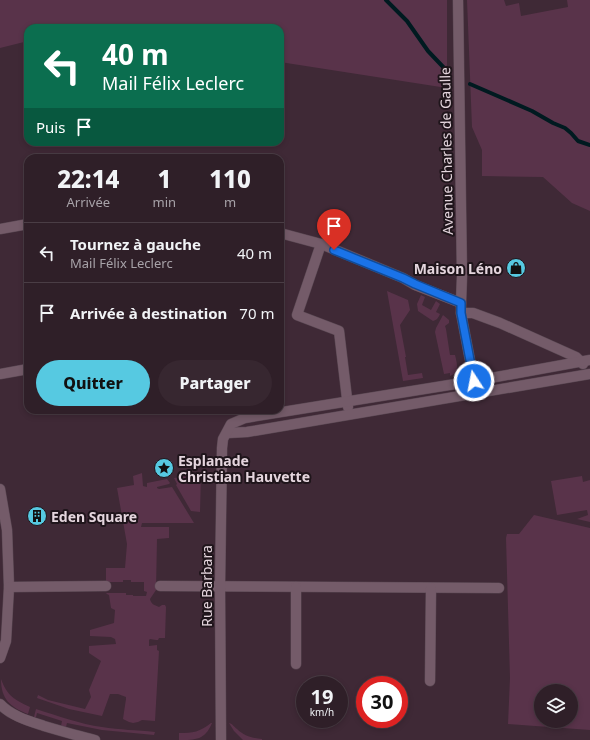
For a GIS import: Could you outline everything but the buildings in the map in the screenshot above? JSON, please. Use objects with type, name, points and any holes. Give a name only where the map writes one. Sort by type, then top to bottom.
[{"type":"street","name":"Avenue Charles de Gaulle","points":[[458,0],[462,276],[461,313],[474,381]]},
{"type":"street","points":[[0,229],[24,225]]},
{"type":"street","points":[[284,234],[321,244],[461,303]]},
{"type":"street","points":[[321,244],[297,315],[339,331],[346,402],[349,415]]},
{"type":"street","points":[[270,414],[245,418],[231,424],[228,433],[247,432],[349,415],[590,372],[586,361],[571,354],[500,323],[472,313],[461,313]]},
{"type":"street","points":[[284,412],[586,361]]},
{"type":"street","points":[[0,374],[24,370]]},
{"type":"street","points":[[474,381],[483,392]]},
{"type":"street","name":"Rue Barbara","points":[[221,740],[220,587],[222,448],[223,439],[228,433]]},
{"type":"street","points":[[0,489],[7,530],[8,587],[6,641],[0,658]]},
{"type":"street","points":[[8,587],[106,586]]},
{"type":"street","points":[[160,586],[499,588]]},
{"type":"street","points":[[296,587],[296,664]]},
{"type":"street","points":[[430,680],[431,588]]},
{"type":"street","points":[[0,704],[12,714],[27,720],[72,735],[95,740]]},
{"type":"shaded area","points":[[0,0],[447,0],[447,88],[284,63],[284,24],[24,24],[24,42],[0,48]]},
{"type":"shaded area","points":[[467,0],[504,0],[506,6],[519,3],[521,16],[568,7],[567,0],[590,0],[590,211],[572,203],[543,177],[482,176],[482,150],[472,127]]},
{"type":"shaded area","points":[[387,291],[408,300],[410,310],[400,325],[408,375],[422,373],[423,378],[403,381]]},
{"type":"shaded area","points":[[421,295],[425,297],[422,305],[431,310],[436,301],[440,304],[436,312],[440,314],[436,320],[433,321],[418,311],[417,304]]},
{"type":"shaded area","points":[[443,315],[449,320],[449,323],[445,326],[450,355],[455,355],[457,364],[457,370],[450,376],[450,373],[444,374],[435,332]]},
{"type":"shaded area","points":[[142,473],[143,486],[147,487],[147,483],[167,479],[170,483],[169,484],[157,488],[172,487],[194,523],[142,523],[141,527],[169,527],[169,538],[157,539],[156,590],[150,599],[154,605],[159,607],[165,605],[166,607],[165,638],[149,640],[149,646],[157,645],[157,650],[159,651],[155,721],[142,720],[133,723],[123,719],[126,697],[118,694],[110,694],[102,716],[69,709],[37,698],[38,695],[48,700],[85,709],[91,697],[89,690],[101,661],[89,653],[89,646],[116,644],[115,639],[111,637],[90,636],[90,630],[114,623],[115,610],[111,608],[109,595],[106,593],[126,593],[126,595],[146,596],[147,592],[144,591],[144,582],[131,582],[131,580],[123,580],[123,582],[106,582],[106,568],[125,568],[127,544],[117,488],[134,485],[133,476]]},
{"type":"shaded area","points":[[201,474],[200,512],[191,511],[176,485],[177,484],[174,478]]},
{"type":"shaded area","points":[[582,476],[583,482],[590,480],[590,522],[577,519],[588,515],[587,510],[557,515],[551,481]]},
{"type":"shaded area","points":[[534,515],[590,528],[590,730],[563,728],[578,728],[578,684],[534,684],[534,726],[508,724],[510,678],[507,534],[519,534]]},
{"type":"shaded area","points":[[1,679],[6,690],[12,697],[30,707],[28,714],[16,708],[8,701],[1,686]]},
{"type":"shaded area","points":[[36,709],[69,720],[94,726],[155,732],[154,735],[102,730],[67,723],[66,727],[61,726],[62,721],[37,713],[36,717],[34,717]]},
{"type":"shaded area","points":[[211,723],[209,729],[203,736],[190,740],[179,740],[179,733],[196,731]]},
{"type":"shaded area","points":[[229,723],[245,735],[262,740],[243,740],[234,731]]},
{"type":"waterway","points":[[386,0],[407,21],[428,51],[447,71]]},
{"type":"waterway","points":[[470,84],[532,111],[565,128],[578,141],[590,145]]},
{"type":"place","name":"Maison Léno","points":[[516,268]]},
{"type":"place","name":"Esplanade Christian Hauvette","points":[[164,468]]},
{"type":"place","name":"Eden Square","points":[[37,516]]},
{"type":"route","points":[[334,250],[461,303],[461,313],[474,381]]}]
